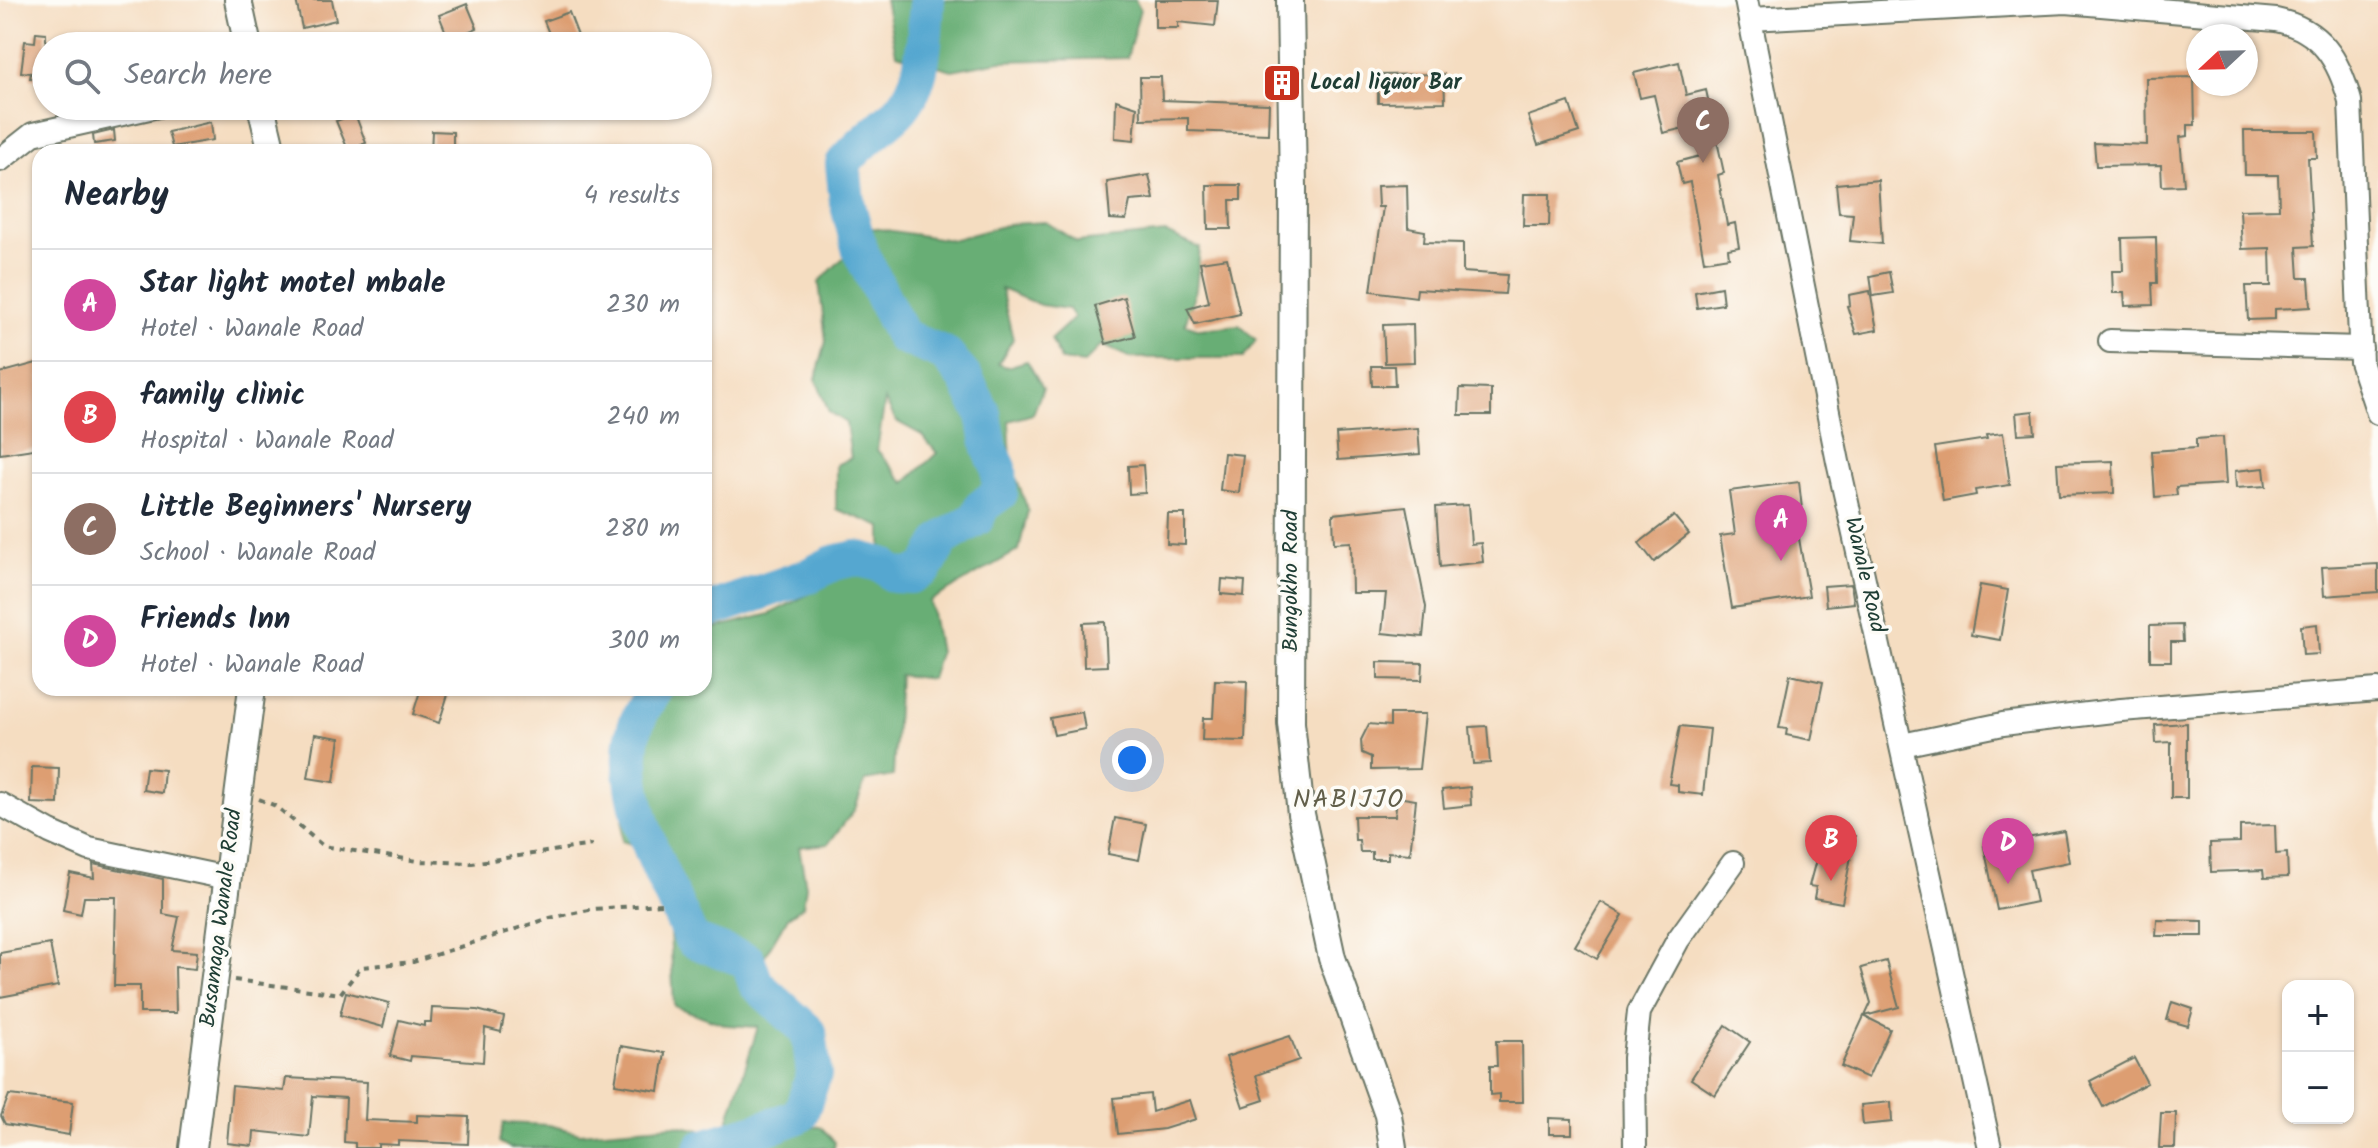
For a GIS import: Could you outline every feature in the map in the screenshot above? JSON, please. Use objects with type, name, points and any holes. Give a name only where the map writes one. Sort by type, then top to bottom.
[{"type":"street","points":[[238,0],[245,32]]},
{"type":"street","name":"Bungokho Road","points":[[1290,0],[1293,189],[1291,723],[1301,814],[1332,958],[1383,1102],[1393,1148]]},
{"type":"street","points":[[1748,10],[2066,2],[2261,18],[2306,29],[2326,46],[2341,68],[2350,101],[2361,348],[2369,394],[2378,413]]},
{"type":"street","name":"Wanale Road","points":[[1748,10],[1838,462],[1990,1148]]},
{"type":"street","points":[[0,160],[33,134],[96,120]]},
{"type":"street","points":[[264,120],[270,144]]},
{"type":"street","points":[[2110,341],[2361,348]]},
{"type":"street","points":[[1902,745],[2003,724],[2121,710],[2378,690]]},
{"type":"street","name":"Busamaga Wanale Road","points":[[193,1148],[251,696]]},
{"type":"street","points":[[0,804],[50,832],[89,849],[227,878]]},
{"type":"street","points":[[1635,1148],[1634,1058],[1639,1012],[1678,940],[1733,863]]},
{"type":"path","points":[[238,791],[276,806],[323,846],[418,861],[472,863],[592,845]]},
{"type":"path","points":[[215,978],[340,994],[361,967],[413,962],[550,918],[594,909],[661,904]]},
{"type":"green space","points":[[885,0],[1135,0],[1140,9],[1127,58],[1000,61],[952,70],[896,54]]},
{"type":"green space","points":[[1046,222],[1077,242],[1166,233],[1200,248],[1196,289],[1185,324],[1200,329],[1239,325],[1256,340],[1243,358],[1131,358],[1102,345],[1084,363],[1061,360],[1051,339],[1074,318],[1068,309],[1040,305],[1001,289],[1013,339],[998,364],[1007,367],[1027,361],[1043,388],[1033,414],[1009,421],[1011,463],[1028,510],[1019,550],[930,601],[939,653],[931,679],[899,675],[893,776],[865,781],[855,809],[828,844],[799,847],[806,886],[803,906],[788,917],[764,957],[767,983],[808,1021],[819,1046],[820,1061],[816,1102],[789,1111],[755,1139],[820,1126],[835,1142],[834,1148],[510,1148],[499,1142],[503,1123],[549,1125],[580,1133],[675,1125],[724,1134],[758,1027],[726,1025],[674,1006],[666,856],[622,841],[624,747],[631,718],[641,696],[712,696],[712,629],[770,614],[882,556],[882,527],[836,509],[836,465],[851,458],[846,423],[829,412],[816,379],[826,341],[819,282],[873,228],[951,240],[1010,224]],"holes":[[[885,400],[896,421],[922,435],[937,453],[905,483],[877,450]]]},
{"type":"building","points":[[296,0],[332,0],[336,20],[302,28]]},
{"type":"building","points":[[1155,0],[1218,0],[1215,26],[1178,22],[1178,28],[1155,28]]},
{"type":"building","points":[[467,4],[477,28],[468,32],[446,32],[439,15]]},
{"type":"building","points":[[569,12],[577,32],[548,32],[544,21]]},
{"type":"building","points":[[25,41],[32,42],[32,78],[31,73],[21,72]]},
{"type":"building","points":[[1679,62],[1686,95],[1706,90],[1724,173],[1718,175],[1727,225],[1735,223],[1739,247],[1728,249],[1729,257],[1704,261],[1690,182],[1682,184],[1677,162],[1700,156],[1693,126],[1663,133],[1654,95],[1640,98],[1634,73]]},
{"type":"building","points":[[1444,74],[1445,102],[1378,103],[1378,75]]},
{"type":"building","points":[[1140,77],[1161,77],[1162,100],[1269,104],[1268,134],[1188,131],[1188,118],[1141,119]]},
{"type":"building","points":[[2186,77],[2186,96],[2194,96],[2195,125],[2188,125],[2188,136],[2180,137],[2184,185],[2162,186],[2161,165],[2096,166],[2094,143],[2147,145],[2146,78]]},
{"type":"building","points":[[1116,100],[1137,107],[1134,140],[1115,138]]},
{"type":"building","points":[[1569,102],[1579,132],[1538,145],[1528,116]]},
{"type":"building","points":[[357,120],[366,143],[346,144],[336,121]]},
{"type":"building","points":[[211,122],[213,140],[171,144],[168,132]]},
{"type":"building","points":[[114,130],[115,141],[94,144],[93,135]]},
{"type":"building","points":[[432,131],[453,132],[453,144],[431,144]]},
{"type":"building","points":[[2244,131],[2316,131],[2317,158],[2308,158],[2313,246],[2297,247],[2299,278],[2309,278],[2311,307],[2275,309],[2275,319],[2248,320],[2246,286],[2271,286],[2270,248],[2242,249],[2240,210],[2279,209],[2278,175],[2245,175]]},
{"type":"building","points":[[1149,175],[1154,199],[1130,201],[1126,220],[1110,219],[1107,182]]},
{"type":"building","points":[[1878,180],[1882,244],[1850,241],[1853,214],[1839,213],[1836,184]]},
{"type":"building","points":[[1207,185],[1241,185],[1241,200],[1230,200],[1231,229],[1208,229]]},
{"type":"building","points":[[1407,185],[1408,228],[1425,231],[1424,242],[1463,243],[1463,272],[1507,275],[1505,294],[1417,289],[1416,297],[1371,291],[1383,207],[1378,207],[1377,186]]},
{"type":"building","points":[[1524,194],[1550,194],[1549,226],[1523,226]]},
{"type":"building","points":[[2156,237],[2157,283],[2152,283],[2153,305],[2125,306],[2124,293],[2113,293],[2112,271],[2123,271],[2122,238]]},
{"type":"building","points":[[1227,258],[1240,314],[1195,324],[1187,308],[1209,302],[1200,262]]},
{"type":"building","points":[[1889,272],[1893,293],[1873,296],[1870,276]]},
{"type":"building","points":[[1721,287],[1723,304],[1697,308],[1695,292]]},
{"type":"building","points":[[1870,291],[1877,330],[1856,334],[1847,306],[1850,305],[1849,295]]},
{"type":"building","points":[[1124,297],[1135,336],[1106,344],[1095,306]]},
{"type":"building","points":[[1413,324],[1414,362],[1385,363],[1383,325]]},
{"type":"building","points":[[32,364],[32,449],[0,454],[0,373]]},
{"type":"building","points":[[1371,366],[1394,366],[1395,386],[1372,386]]},
{"type":"building","points":[[1460,388],[1491,389],[1491,415],[1459,415]]},
{"type":"building","points":[[2033,411],[2035,433],[2018,434],[2016,413]]},
{"type":"building","points":[[1418,428],[1420,454],[1338,460],[1336,434]]},
{"type":"building","points":[[2003,433],[2010,485],[1975,490],[1976,495],[1943,501],[1935,447],[1987,439],[1986,435]]},
{"type":"building","points":[[2223,437],[2226,484],[2176,487],[2177,495],[2155,497],[2152,451],[2196,448],[2196,439]]},
{"type":"building","points":[[1224,453],[1243,455],[1239,493],[1220,490]]},
{"type":"building","points":[[2113,461],[2114,493],[2059,495],[2057,463]]},
{"type":"building","points":[[1143,465],[1145,493],[1129,494],[1128,466]]},
{"type":"building","points":[[2264,468],[2266,486],[2236,488],[2235,471]]},
{"type":"building","points":[[1799,482],[1802,509],[1794,510],[1809,596],[1732,608],[1720,536],[1735,534],[1729,491]]},
{"type":"building","points":[[1468,505],[1471,544],[1481,543],[1483,562],[1440,567],[1436,507]]},
{"type":"building","points":[[1406,506],[1426,607],[1423,637],[1382,633],[1386,593],[1352,593],[1351,542],[1334,543],[1333,514]]},
{"type":"building","points":[[1168,514],[1185,514],[1185,545],[1167,544]]},
{"type":"building","points":[[1674,516],[1689,534],[1654,562],[1639,543]]},
{"type":"building","points":[[2378,564],[2378,592],[2324,596],[2322,567]]},
{"type":"building","points":[[1222,579],[1245,581],[1244,596],[1221,594]]},
{"type":"building","points":[[1851,584],[1854,603],[1826,606],[1824,586]]},
{"type":"building","points":[[1980,585],[2008,590],[2000,640],[1971,635]]},
{"type":"building","points":[[1105,622],[1107,666],[1084,667],[1083,623]]},
{"type":"building","points":[[2317,624],[2319,654],[2303,655],[2301,626]]},
{"type":"building","points":[[2182,625],[2183,642],[2171,642],[2171,661],[2150,661],[2150,626]]},
{"type":"building","points":[[1378,662],[1423,663],[1422,680],[1378,679]]},
{"type":"building","points":[[1790,675],[1823,682],[1811,740],[1786,735],[1787,729],[1779,728]]},
{"type":"building","points":[[1215,680],[1247,681],[1245,741],[1202,740],[1203,718],[1213,718]]},
{"type":"building","points":[[419,696],[447,696],[439,723],[413,714]]},
{"type":"building","points":[[1082,712],[1085,729],[1054,735],[1050,718]]},
{"type":"building","points":[[1390,714],[1425,714],[1419,769],[1371,770],[1371,757],[1362,753],[1361,740],[1369,724],[1390,726]]},
{"type":"building","points":[[2187,723],[2187,798],[2171,798],[2171,742],[2156,743],[2155,725]]},
{"type":"building","points":[[1487,726],[1490,763],[1473,764],[1470,727]]},
{"type":"building","points":[[1680,726],[1710,729],[1703,795],[1678,792],[1678,785],[1669,784]]},
{"type":"building","points":[[315,734],[340,738],[334,782],[308,778]]},
{"type":"building","points":[[32,767],[59,768],[58,804],[31,803]]},
{"type":"building","points":[[146,768],[164,770],[162,793],[143,790]]},
{"type":"building","points":[[1470,787],[1471,805],[1444,808],[1442,790]]},
{"type":"building","points":[[1397,797],[1416,800],[1410,854],[1388,852],[1388,859],[1372,859],[1372,852],[1360,852],[1359,840],[1355,840],[1354,816],[1395,816]]},
{"type":"building","points":[[1115,818],[1146,824],[1139,860],[1108,854]]},
{"type":"building","points":[[2275,825],[2276,854],[2287,853],[2288,877],[2264,878],[2263,870],[2211,872],[2210,843],[2240,842],[2240,826]]},
{"type":"building","points":[[1824,830],[1855,836],[1842,903],[1814,898],[1816,887],[1809,886]]},
{"type":"building","points":[[2064,831],[2069,862],[2029,870],[2036,902],[1997,910],[1984,846]]},
{"type":"building","points":[[93,864],[163,879],[163,914],[179,917],[172,950],[197,952],[195,969],[175,967],[176,1013],[140,1013],[140,986],[114,986],[116,897],[84,897],[81,914],[63,910],[70,873],[94,878]]},
{"type":"building","points":[[1601,902],[1623,915],[1597,959],[1575,946]]},
{"type":"building","points":[[2157,920],[2203,921],[2203,936],[2156,936]]},
{"type":"building","points":[[50,944],[58,986],[0,997],[0,953]]},
{"type":"building","points":[[1886,961],[1899,1007],[1865,1016],[1871,1003],[1861,968]]},
{"type":"building","points":[[346,992],[389,1003],[383,1027],[340,1015]]},
{"type":"building","points":[[2172,1002],[2193,1009],[2188,1026],[2167,1020]]},
{"type":"building","points":[[432,1008],[477,1010],[504,1017],[501,1032],[485,1028],[483,1062],[411,1056],[410,1061],[390,1056],[399,1020],[424,1026],[424,1022],[431,1022]]},
{"type":"building","points":[[1864,1016],[1890,1029],[1868,1078],[1841,1066]]},
{"type":"building","points":[[1726,1025],[1750,1042],[1715,1095],[1691,1079]]},
{"type":"building","points":[[1290,1036],[1299,1060],[1256,1075],[1264,1100],[1243,1107],[1226,1057]]},
{"type":"building","points":[[1496,1041],[1522,1041],[1523,1102],[1499,1102],[1499,1094],[1490,1095],[1490,1066],[1497,1066]]},
{"type":"building","points":[[621,1046],[665,1053],[659,1091],[615,1084]]},
{"type":"building","points":[[2134,1058],[2147,1083],[2103,1107],[2090,1081]]},
{"type":"building","points":[[286,1078],[367,1082],[365,1120],[417,1122],[417,1115],[469,1117],[468,1144],[398,1141],[398,1145],[355,1148],[355,1143],[344,1142],[346,1098],[313,1096],[309,1137],[254,1131],[253,1146],[227,1143],[232,1086],[284,1091]]},
{"type":"building","points":[[1150,1094],[1152,1112],[1190,1100],[1196,1119],[1164,1129],[1118,1134],[1114,1098]]},
{"type":"building","points":[[9,1095],[73,1102],[69,1135],[5,1124],[1,1116]]},
{"type":"building","points":[[1891,1102],[1892,1122],[1863,1125],[1861,1105]]},
{"type":"building","points":[[2161,1113],[2176,1113],[2175,1148],[2159,1148]]},
{"type":"building","points":[[1549,1118],[1572,1119],[1572,1134],[1549,1134]]},
{"type":"waterway","points":[[712,609],[808,576],[833,563],[856,558],[883,565],[894,575],[911,576],[926,568],[943,539],[977,518],[982,506],[1000,493],[999,468],[990,449],[984,415],[965,378],[945,354],[902,336],[860,251],[847,202],[843,164],[904,106],[912,93],[924,47],[927,0]]},
{"type":"waterway","points":[[651,696],[635,727],[631,753],[632,780],[646,836],[657,864],[692,940],[748,961],[756,984],[809,1032],[814,1074],[800,1115],[702,1148]]},
{"type":"place","name":"Local liquor Bar","points":[[1282,83]]},
{"type":"place","name":"Little Beginners' Nursery","points":[[1703,163]]},
{"type":"place","name":"Star light motel mbale","points":[[1781,561]]},
{"type":"place","name":"family clinic","points":[[1831,881]]},
{"type":"place","name":"Friends Inn","points":[[2008,884]]},
{"type":"district","name":"NABIJJO","points":[[1349,800]]}]
